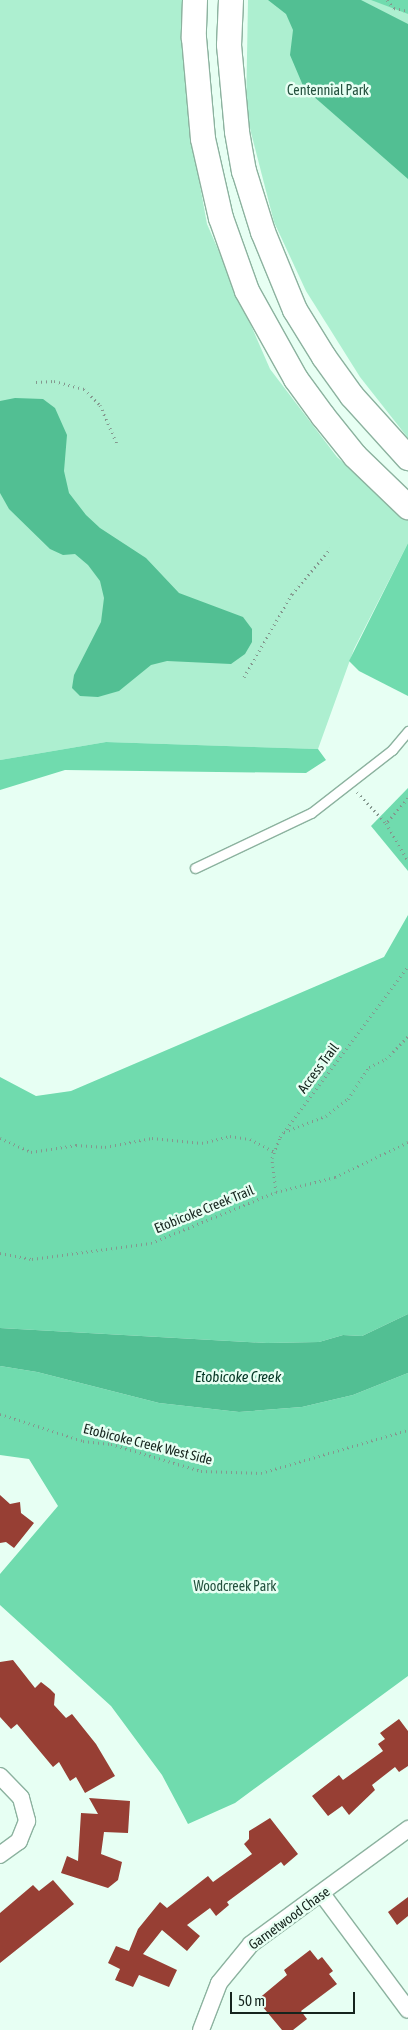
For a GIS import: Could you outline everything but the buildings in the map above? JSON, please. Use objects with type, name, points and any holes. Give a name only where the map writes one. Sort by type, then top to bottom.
[{"type":"street","points":[[195,0],[194,38],[202,139],[221,218],[248,291],[296,379],[323,416],[355,456],[408,507]]},
{"type":"street","points":[[231,0],[229,45],[237,132],[249,187],[269,249],[295,310],[324,356],[352,396],[408,458]]},
{"type":"street","points":[[0,1776],[21,1798],[27,1821],[19,1841],[0,1855]]},
{"type":"street","name":"Garnetwood Chase","points":[[201,2030],[219,1983],[238,1956],[408,1829]]},
{"type":"street","points":[[322,1894],[408,2010]]},
{"type":"lane","points":[[195,868],[311,813],[392,750],[408,731]]},
{"type":"path","points":[[387,0],[394,8],[408,11]]},
{"type":"path","points":[[36,382],[54,381],[84,389],[100,405],[118,444]]},
{"type":"path","points":[[244,677],[292,594],[331,548]]},
{"type":"path","points":[[350,784],[386,824],[408,861]]},
{"type":"path","points":[[386,824],[408,798]]},
{"type":"path","name":"Access Trail","points":[[276,1192],[272,1174],[274,1152],[284,1132],[408,966]]},
{"type":"path","points":[[284,1132],[326,1116],[348,1099],[368,1067],[386,1058],[408,1036]]},
{"type":"path","points":[[0,1138],[31,1152],[76,1145],[104,1147],[152,1138],[202,1143],[230,1136],[250,1139],[274,1152]]},
{"type":"path","name":"Etobicoke Creek Trail","points":[[0,1253],[32,1259],[151,1242],[276,1192],[335,1177],[408,1142]]},
{"type":"path","name":"Etobicoke Creek West Side","points":[[0,1414],[83,1441],[111,1444],[201,1471],[261,1473],[408,1430]]},
{"type":"green space","points":[[0,0],[185,0],[183,38],[190,130],[207,224],[270,369],[337,457],[408,520],[408,543],[354,649],[318,749],[106,742],[0,760]]},
{"type":"green space","name":"Centennial Park","points":[[248,0],[408,0],[408,438],[360,377],[306,291],[274,222],[246,113]]},
{"type":"green space","points":[[371,0],[408,0],[408,14]]},
{"type":"green space","points":[[408,543],[408,696],[359,671],[349,661]]},
{"type":"green space","points":[[106,742],[318,749],[326,760],[306,773],[65,770],[0,790],[0,760]]},
{"type":"green space","points":[[408,788],[408,871],[371,826]]},
{"type":"green space","points":[[408,915],[408,1314],[362,1336],[343,1335],[319,1342],[267,1343],[0,1328],[0,1077],[36,1096],[71,1091],[384,957]]},
{"type":"green space","name":"Woodcreek Park","points":[[0,1366],[37,1372],[159,1403],[239,1412],[302,1407],[353,1395],[408,1373],[408,1676],[235,1803],[188,1824],[162,1775],[111,1706],[0,1605],[0,1574],[58,1506],[29,1459],[0,1455]]},
{"type":"water","points":[[268,0],[361,0],[408,24],[408,179],[304,88],[290,55],[293,30],[286,14]]},
{"type":"water","points":[[15,398],[43,399],[55,408],[67,435],[64,471],[69,493],[86,515],[100,528],[146,558],[179,593],[243,617],[252,629],[252,642],[245,654],[231,664],[167,661],[151,665],[119,691],[98,697],[80,696],[72,688],[74,675],[101,622],[104,598],[100,581],[88,565],[75,554],[63,555],[50,549],[9,509],[0,493],[0,401]]},
{"type":"water","name":"Etobicoke Creek","points":[[408,1314],[408,1373],[353,1395],[302,1407],[239,1412],[159,1403],[37,1372],[0,1366],[0,1328],[267,1343],[319,1342],[343,1335],[362,1336]]}]
